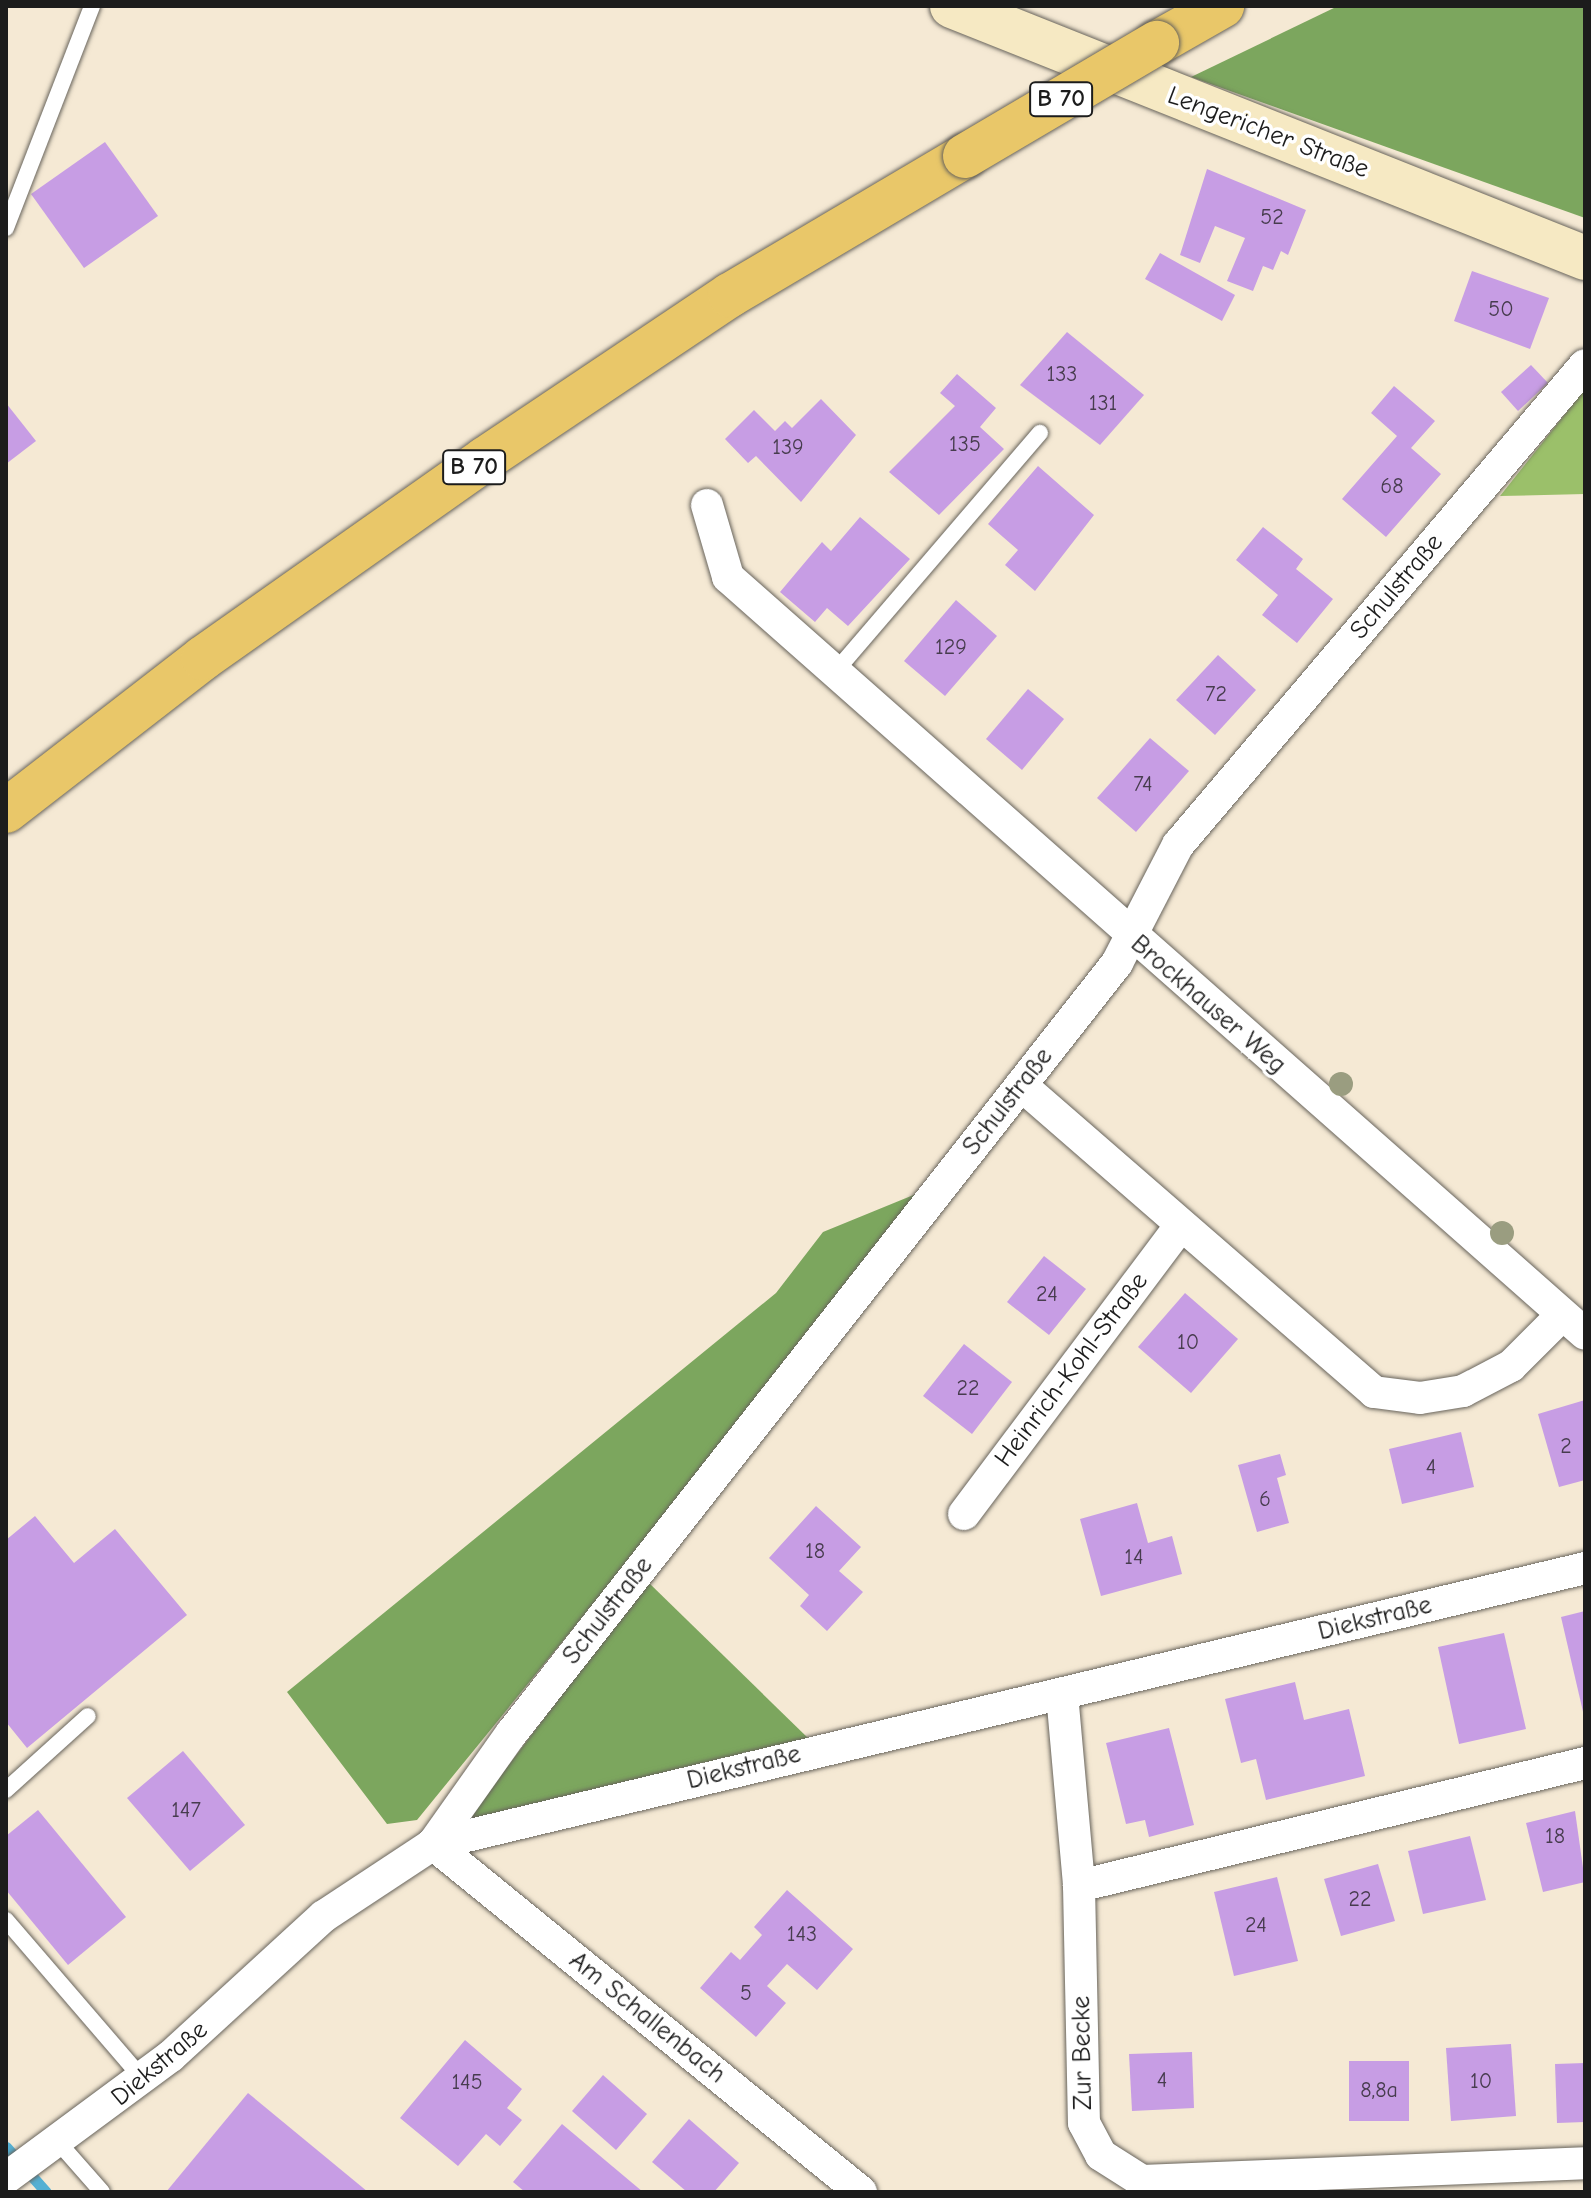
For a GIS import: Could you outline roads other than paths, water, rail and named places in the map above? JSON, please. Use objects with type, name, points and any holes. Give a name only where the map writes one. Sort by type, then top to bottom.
[{"type":"main road","name":"Lengericher Straße","points":[[952,6],[1585,258]]},
{"type":"main road","name":"B 70","points":[[6,811],[203,658],[485,459],[730,295],[1222,6]]},
{"type":"street","name":"Schulstraße","points":[[433,1844],[511,1734],[1021,1085],[1130,937],[1178,845],[1585,365]]},
{"type":"street","name":"Brockhauser Weg","points":[[707,505],[728,577],[1130,937],[1574,1324]]},
{"type":"street","points":[[1021,1085],[1374,1392],[1420,1398],[1463,1391],[1511,1366],[1574,1324]]},
{"type":"street","name":"Heinrich-Kohl-Straße","points":[[964,1514],[1180,1226]]},
{"type":"street","name":"Diekstraße","points":[[6,2178],[49,2150],[143,2079],[324,1916],[433,1844],[1585,1568]]},
{"type":"street","name":"Zur Becke","points":[[1062,1694],[1079,1886],[1084,2123],[1101,2155],[1142,2181],[1585,2163]]},
{"type":"street","points":[[1079,1886],[1585,1763]]},
{"type":"street","name":"Am Schallenbach","points":[[433,1844],[861,2192]]},
{"type":"lane","points":[[6,228],[92,6]]},
{"type":"lane","points":[[835,672],[1040,433]]},
{"type":"lane","points":[[6,1790],[88,1716]]},
{"type":"lane","points":[[6,1920],[143,2079]]},
{"type":"lane","points":[[49,2150],[102,2192]]},
{"type":"waterway","points":[[6,2147],[46,2192]]}]
